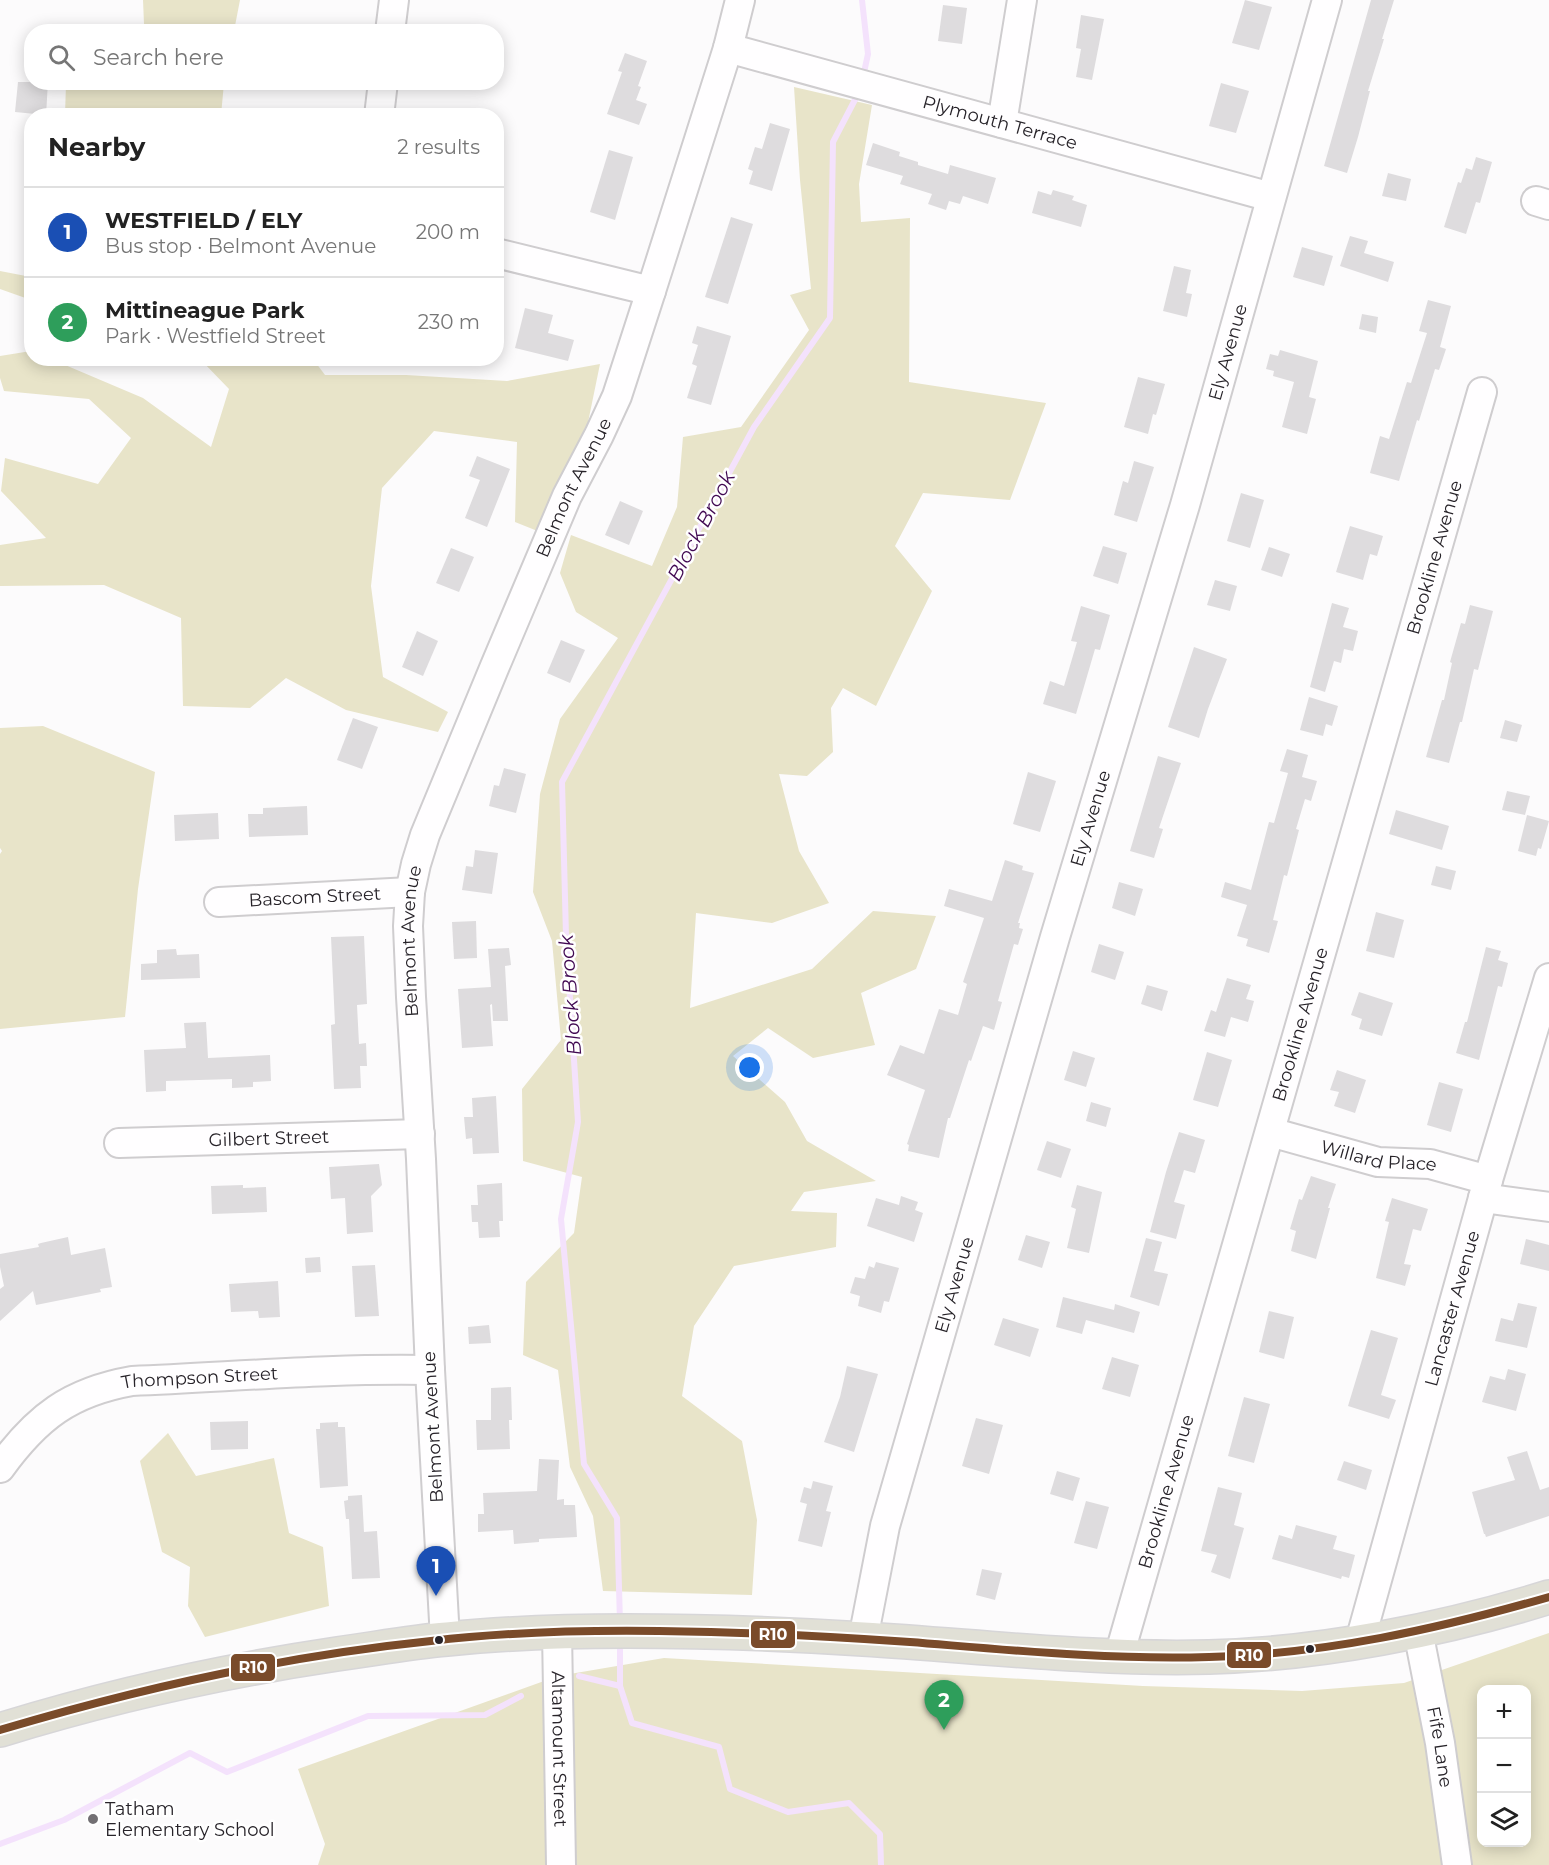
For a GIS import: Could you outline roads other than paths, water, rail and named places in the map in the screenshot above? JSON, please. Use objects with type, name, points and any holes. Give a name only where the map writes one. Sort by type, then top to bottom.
[{"type":"main road","points":[[0,1730],[99,1702],[196,1679],[279,1663],[445,1639],[557,1632],[619,1631],[862,1639],[1119,1656],[1232,1656],[1281,1652],[1418,1631],[1549,1597]]},
{"type":"street","points":[[391,24],[394,0]]},
{"type":"street","name":"Belmont Avenue","points":[[445,1639],[411,997],[408,926],[410,892],[425,835],[495,666],[567,496],[617,396],[729,48],[740,0]]},
{"type":"street","points":[[1002,123],[1022,0]]},
{"type":"street","name":"Ely Avenue","points":[[862,1639],[885,1526],[1055,937],[1185,505],[1327,0]]},
{"type":"street","name":"Plymouth Terrace","points":[[729,48],[1271,197]]},
{"type":"street","points":[[380,108],[382,90]]},
{"type":"street","points":[[504,255],[651,291]]},
{"type":"street","name":"Brookline Avenue","points":[[1119,1656],[1482,392]]},
{"type":"street","name":"Bascom Street","points":[[219,902],[410,892]]},
{"type":"street","name":"Lancaster Avenue","points":[[1360,1641],[1486,1189],[1549,978]]},
{"type":"street","name":"Willard Place","points":[[1270,1132],[1378,1162],[1430,1164],[1486,1189],[1549,1207]]},
{"type":"street","name":"Gilbert Street","points":[[118,1143],[420,1134]]},
{"type":"street","name":"Thompson Street","points":[[0,1468],[20,1442],[55,1410],[80,1395],[110,1385],[132,1381],[323,1370],[430,1370]]},
{"type":"street","name":"Fife Lane","points":[[1418,1631],[1440,1743],[1457,1865]]},
{"type":"street","name":"Altamount Street","points":[[557,1632],[561,1865]]},
{"type":"waterway","name":"Block Brook","points":[[862,0],[868,54],[863,77]]},
{"type":"waterway","name":"Block Brook","points":[[620,1622],[617,1518],[584,1464],[561,1219],[578,1122],[566,936],[562,782],[754,427],[830,318],[833,142],[859,92]]},
{"type":"waterway","name":"Block Brook","points":[[620,1641],[620,1686],[632,1723],[719,1747],[730,1789],[788,1812],[849,1803],[880,1834],[881,1865]]},
{"type":"waterway","points":[[579,1676],[620,1686]]},
{"type":"waterway","points":[[0,1844],[64,1820],[190,1753],[227,1772],[368,1716],[485,1715],[521,1696]]},
{"type":"place","name":"WESTFIELD / ELY","points":[[436,1596]]},
{"type":"place","name":"Mittineague Park","points":[[944,1730]]},
{"type":"place","name":"Tatham Elementary School","points":[[93,1819]]}]
